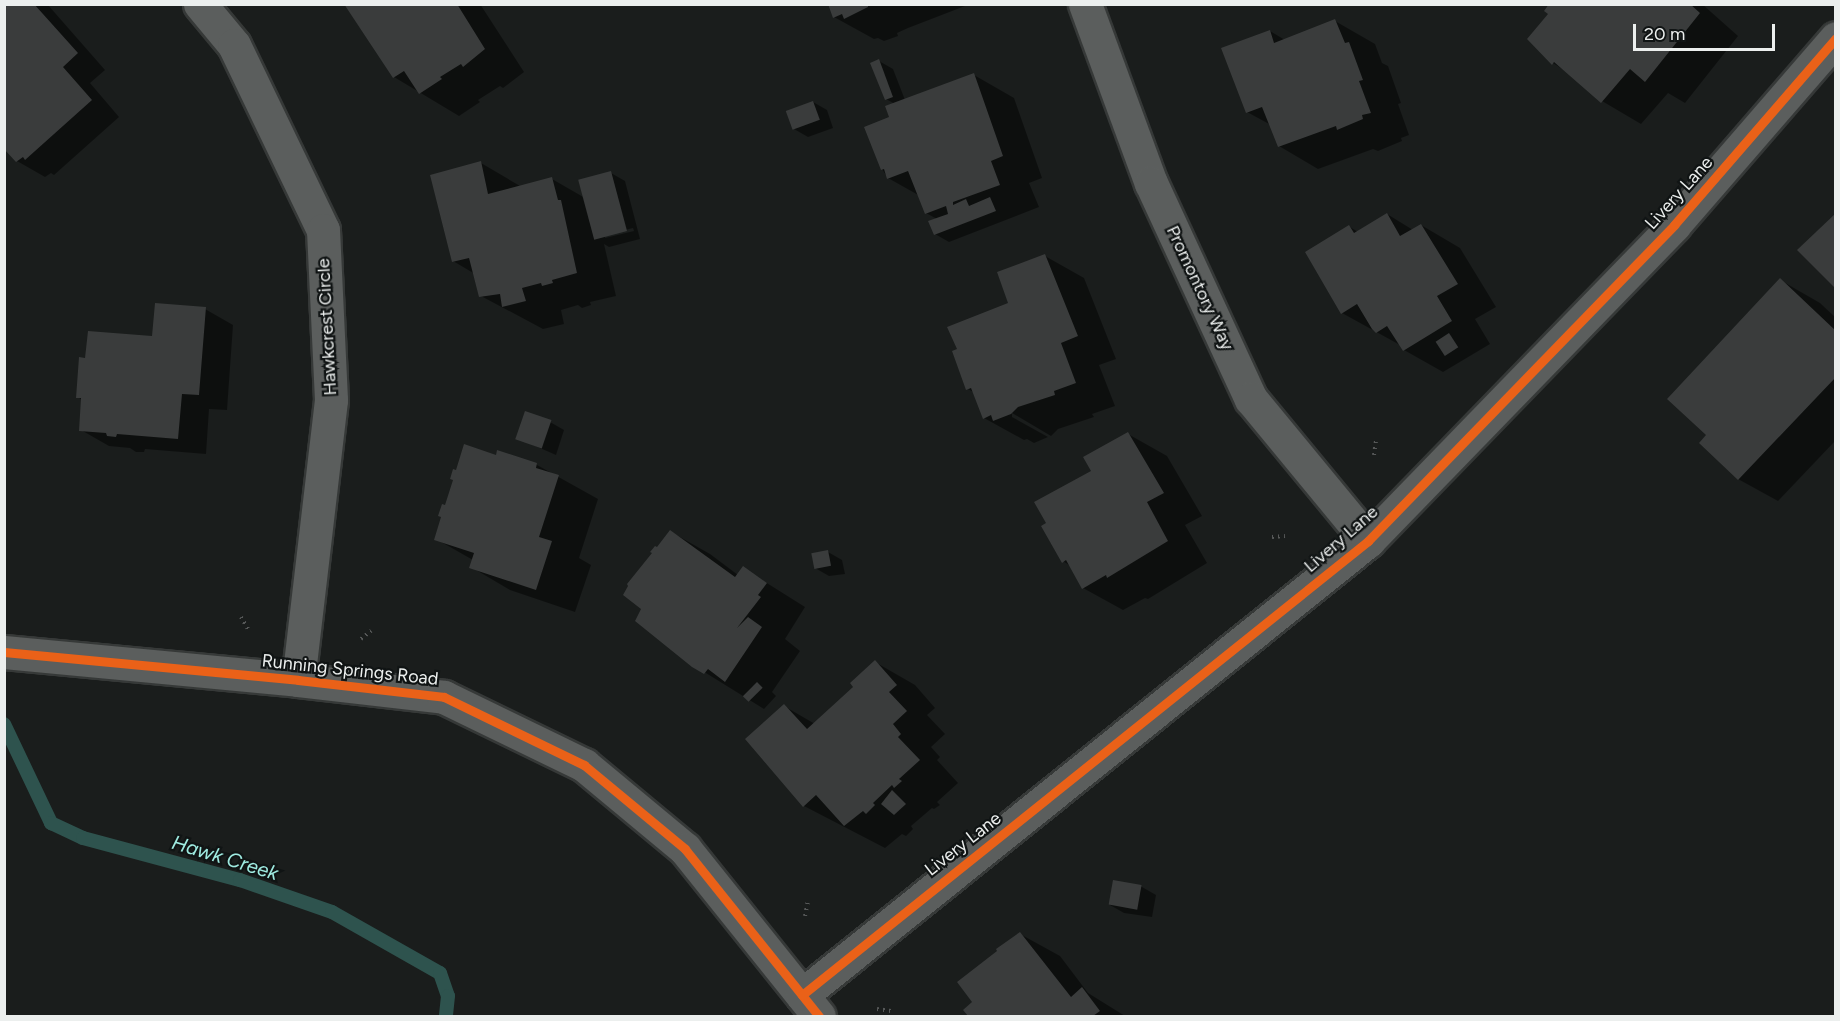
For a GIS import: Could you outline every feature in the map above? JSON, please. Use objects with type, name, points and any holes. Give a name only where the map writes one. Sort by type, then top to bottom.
[{"type":"street","name":"Hawkcrest Circle","points":[[200,4],[234,45],[323,230],[331,400],[298,680]]},
{"type":"street","name":"Promontory Way","points":[[1085,4],[1151,183],[1251,399],[1368,541]]},
{"type":"street","name":"Livery Lane","points":[[810,1006],[1368,541],[1674,225],[1836,38]]},
{"type":"street","name":"Running Springs Road","points":[[4,652],[298,680],[444,697],[584,765],[685,849],[810,1006]]},
{"type":"path","points":[[1374,455],[1376,441]]},
{"type":"path","points":[[1272,537],[1286,536]]},
{"type":"path","points":[[242,617],[248,629]]},
{"type":"path","points":[[361,639],[371,631]]},
{"type":"path","points":[[806,916],[808,901]]},
{"type":"path","points":[[877,1009],[891,1011]]},
{"type":"building","points":[[4,4],[34,4],[78,53],[63,67],[92,100],[25,160],[23,157],[16,162],[4,149]]},
{"type":"building","points":[[344,4],[457,4],[485,49],[463,67],[461,64],[419,94],[404,71],[393,78]]},
{"type":"building","points":[[828,4],[868,4],[868,7],[844,19],[842,14],[833,18]]},
{"type":"building","points":[[1549,4],[1690,4],[1700,13],[1645,82],[1630,69],[1601,103],[1554,62],[1552,65],[1527,39],[1548,14],[1544,11]]},
{"type":"building","points":[[1335,19],[1345,43],[1349,42],[1363,80],[1359,81],[1371,113],[1362,115],[1363,119],[1337,130],[1336,126],[1278,147],[1262,107],[1246,113],[1221,48],[1270,30],[1274,43]]},
{"type":"building","points":[[879,59],[893,97],[885,100],[870,63]]},
{"type":"building","points":[[974,73],[1003,156],[991,161],[1000,185],[953,202],[953,205],[966,199],[969,206],[990,197],[996,211],[934,235],[928,221],[948,214],[946,206],[925,214],[908,171],[887,179],[884,169],[881,170],[864,127],[889,117],[885,106]]},
{"type":"building","points":[[813,101],[820,120],[793,130],[786,111]]},
{"type":"building","points":[[481,161],[488,194],[552,177],[558,200],[561,200],[577,273],[552,280],[553,283],[542,286],[541,283],[522,288],[526,301],[502,307],[500,294],[479,297],[469,258],[452,262],[430,175]]},
{"type":"building","points":[[611,171],[627,231],[594,240],[578,180]]},
{"type":"building","points":[[1387,213],[1400,236],[1421,224],[1458,284],[1437,296],[1452,321],[1403,351],[1387,326],[1376,333],[1372,329],[1357,304],[1341,314],[1305,252],[1349,225],[1354,233]]},
{"type":"building","points":[[1836,213],[1836,289],[1797,250]]},
{"type":"building","points":[[1045,254],[1078,336],[1061,343],[1076,383],[1054,391],[1055,395],[1018,407],[1011,414],[993,421],[991,415],[983,419],[971,388],[966,390],[952,351],[957,349],[947,327],[1008,303],[997,272]]},
{"type":"building","points":[[1780,278],[1836,331],[1836,377],[1738,480],[1699,443],[1706,435],[1667,399]]},
{"type":"building","points":[[155,303],[206,307],[199,395],[182,394],[178,439],[117,434],[116,437],[107,436],[106,433],[79,431],[81,398],[76,398],[79,357],[85,358],[88,331],[152,336]]},
{"type":"building","points":[[1449,333],[1458,347],[1445,356],[1436,342]]},
{"type":"building","points":[[525,411],[551,420],[542,448],[515,439]]},
{"type":"building","points":[[1128,432],[1164,493],[1147,502],[1168,541],[1107,578],[1106,575],[1082,589],[1066,560],[1062,563],[1041,526],[1046,523],[1034,502],[1091,471],[1083,457]]},
{"type":"building","points":[[464,444],[496,455],[497,450],[537,463],[536,468],[559,475],[539,537],[552,541],[536,590],[469,568],[474,553],[434,540],[441,517],[438,516],[442,504],[445,505],[453,480],[450,479],[453,469],[456,470]]},
{"type":"building","points":[[670,530],[735,577],[743,566],[767,583],[758,595],[761,597],[737,628],[748,617],[762,627],[725,682],[708,669],[704,674],[692,667],[635,621],[641,609],[623,595],[627,584],[652,553],[650,552],[655,546],[657,547]]},
{"type":"building","points":[[828,550],[831,566],[814,569],[811,553]]},
{"type":"building","points":[[875,660],[897,685],[889,692],[907,711],[893,724],[901,734],[898,737],[920,760],[899,779],[902,781],[894,788],[892,785],[873,803],[875,805],[866,814],[863,811],[844,826],[816,795],[803,807],[745,739],[784,704],[807,729],[853,687],[850,683]]},
{"type":"building","points":[[757,682],[763,688],[749,702],[743,696]]},
{"type":"building","points":[[892,790],[906,804],[894,815],[881,804]]},
{"type":"building","points":[[1113,880],[1142,885],[1137,910],[1109,905]]},
{"type":"building","points":[[1020,932],[1071,997],[1082,987],[1100,1011],[1093,1016],[968,1016],[963,1010],[972,1002],[957,982]]},
{"type":"waterway","name":"Hawk Creek","points":[[4,724],[51,823],[83,838],[240,880],[332,912],[440,973],[448,996],[446,1016]]},
{"type":"cycle path","points":[[802,995],[1368,541],[1674,225],[1836,38]]},
{"type":"cycle path","points":[[4,652],[298,680],[444,697],[584,765],[685,849],[819,1016]]}]
